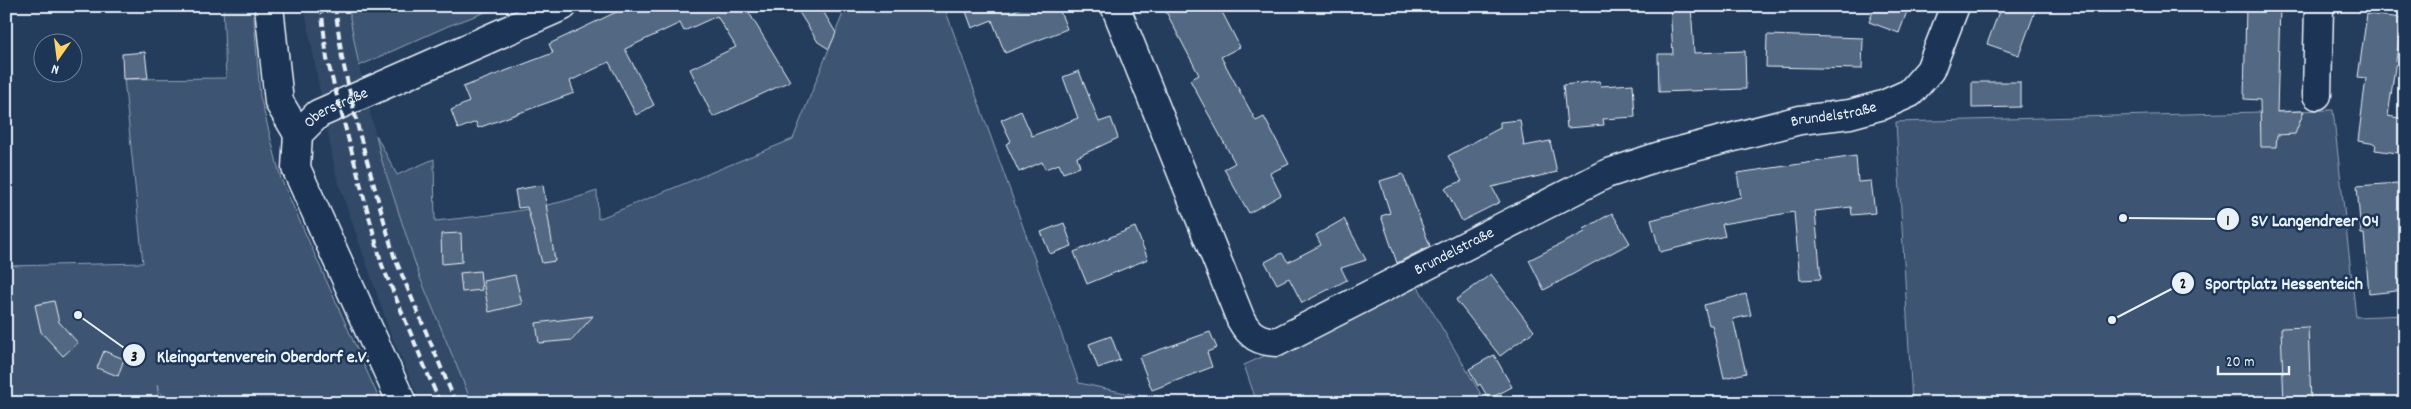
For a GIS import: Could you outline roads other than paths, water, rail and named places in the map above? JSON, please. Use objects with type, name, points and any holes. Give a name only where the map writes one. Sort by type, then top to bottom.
[{"type":"street","points":[[268,6],[279,102],[298,134]]},
{"type":"street","name":"Oberstraße","points":[[402,403],[296,168],[298,134],[318,114],[562,6]]},
{"type":"street","name":"Brundelstraße","points":[[1116,6],[1241,320],[1248,333],[1262,341],[1278,342],[1606,174],[1660,156],[1800,120],[1850,114],[1883,105],[1910,93],[1930,70],[1955,6]]},
{"type":"street","points":[[2317,95],[2319,6]]},
{"type":"railway","points":[[321,6],[327,59],[382,265],[440,403]]},
{"type":"railway","points":[[335,6],[342,58],[360,136],[394,256],[456,403]]},
{"type":"place","name":"SV Langendreer 04","points":[[2123,218]]},
{"type":"place","name":"Kleingartenverein Oberdorf e.V.","points":[[78,315]]},
{"type":"place","name":"Sportplatz Hessenteich","points":[[2112,320]]}]
